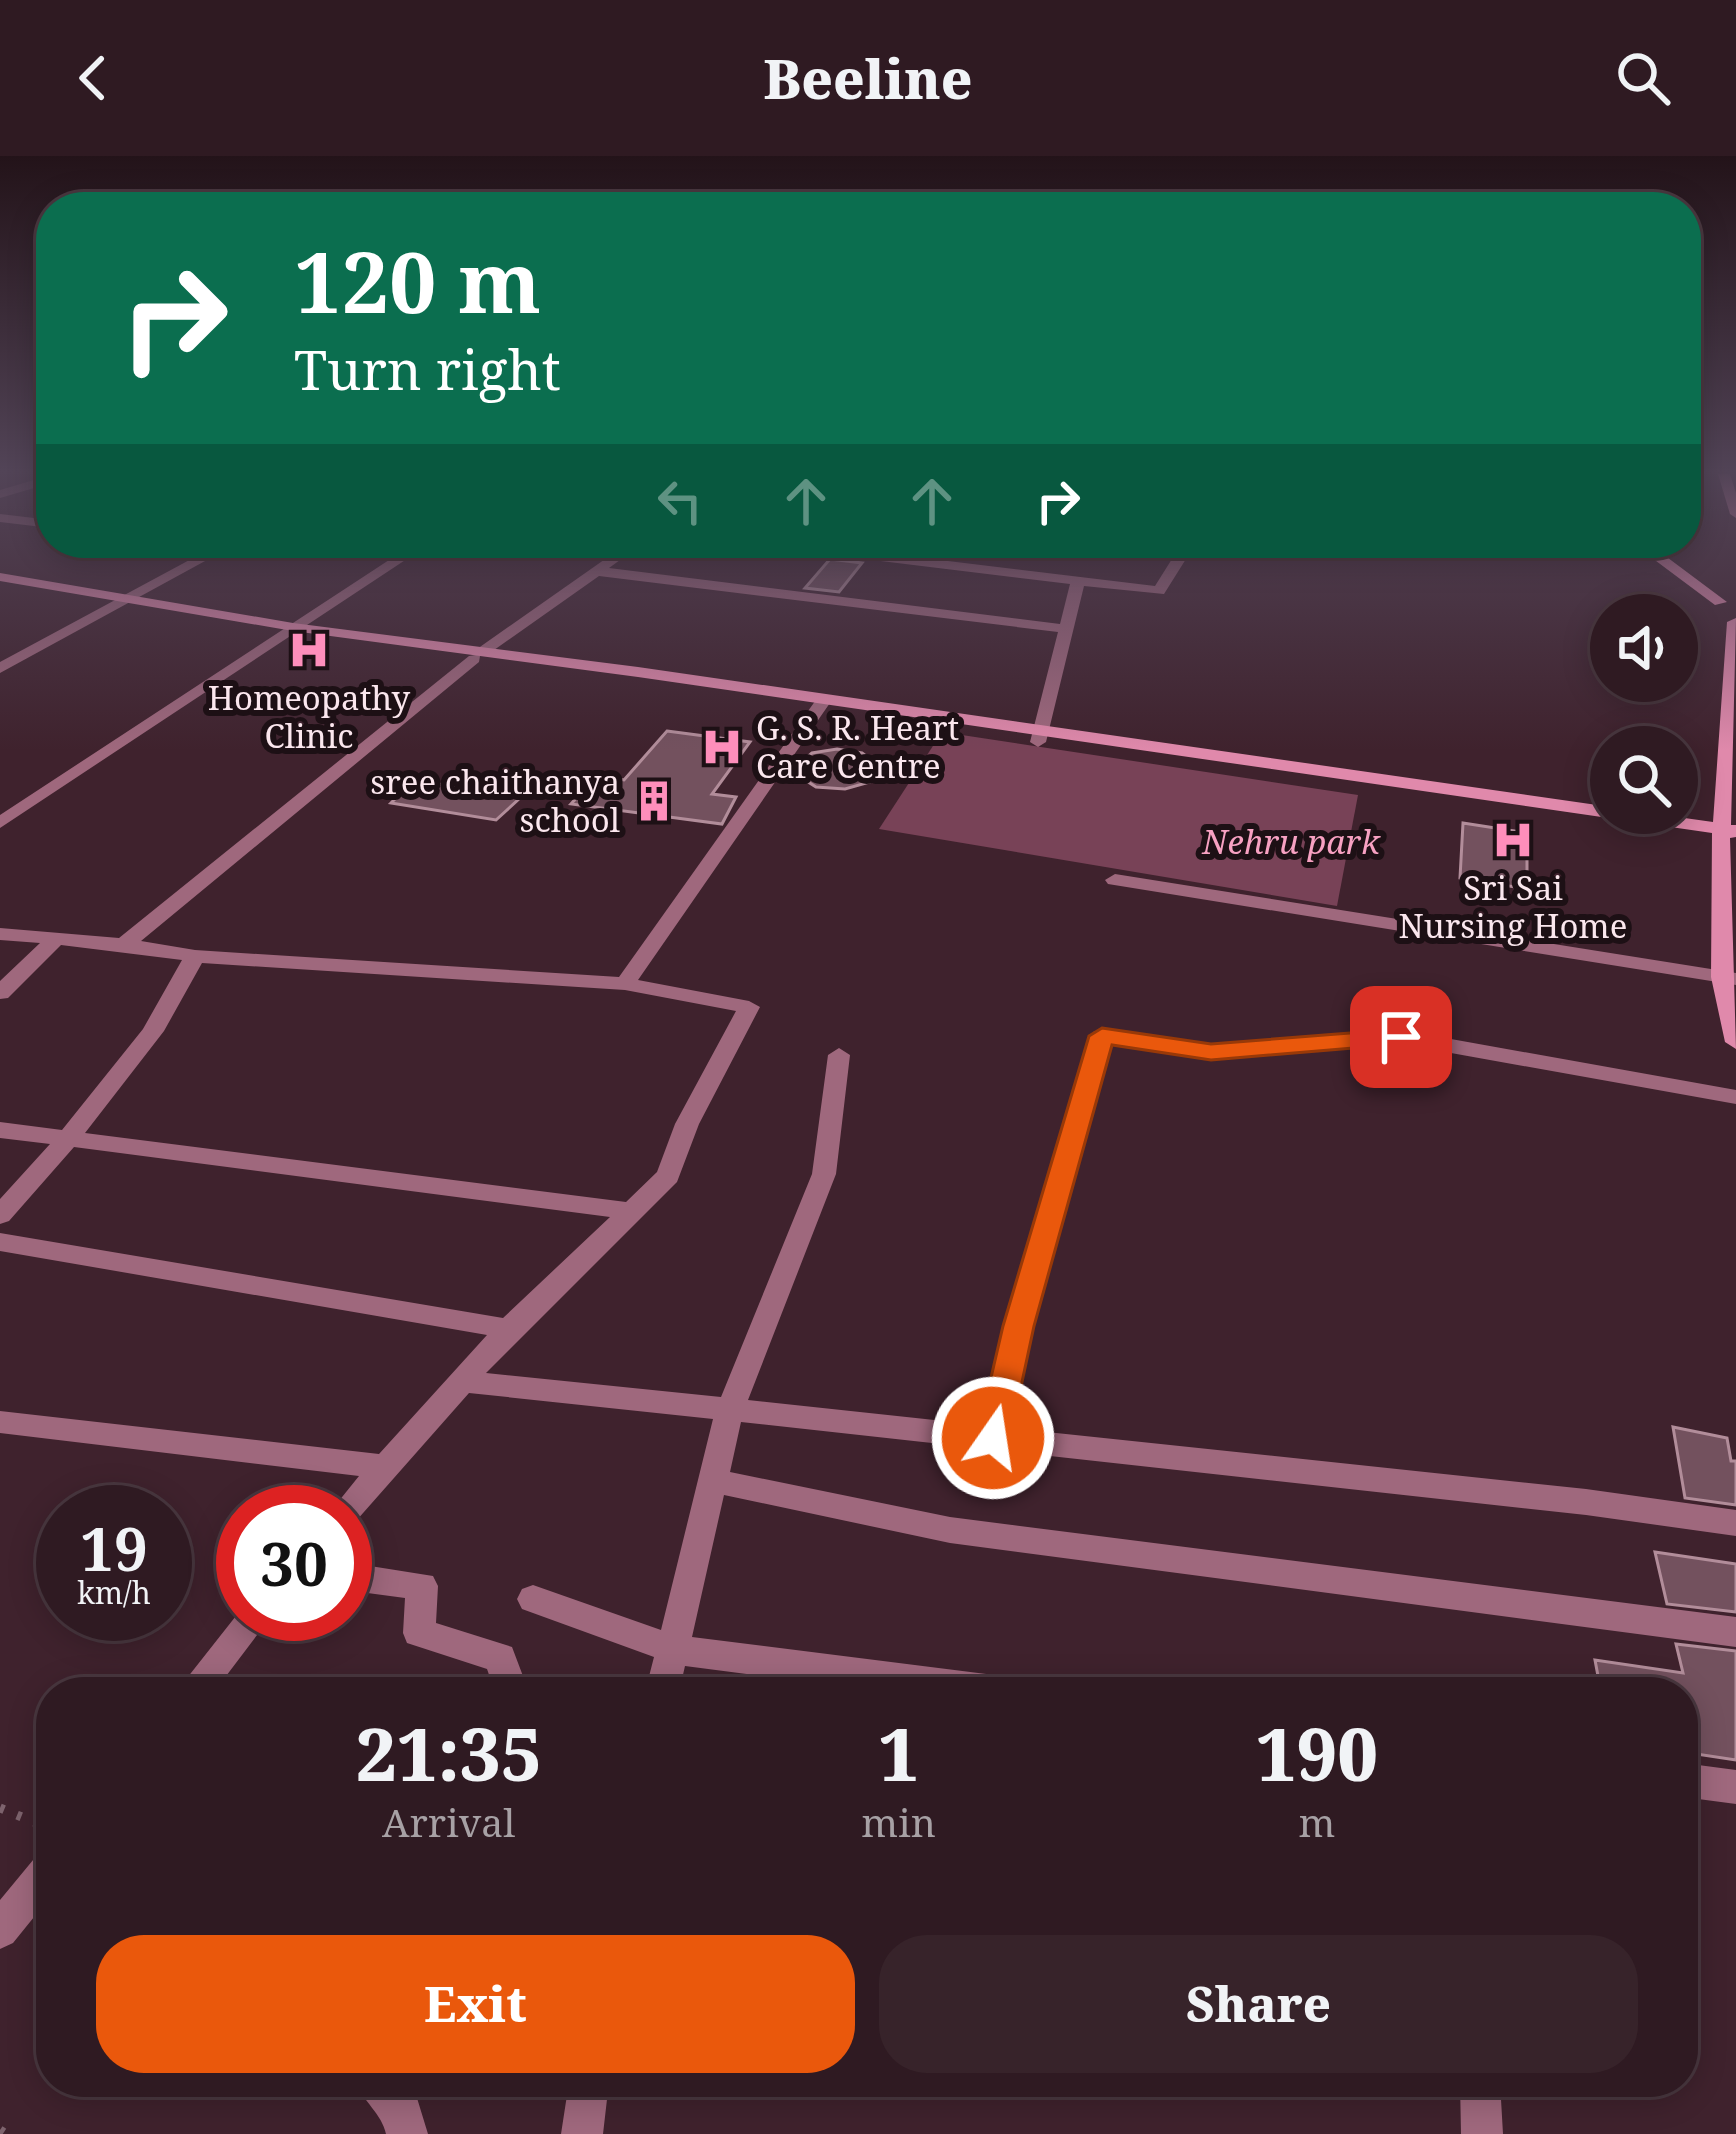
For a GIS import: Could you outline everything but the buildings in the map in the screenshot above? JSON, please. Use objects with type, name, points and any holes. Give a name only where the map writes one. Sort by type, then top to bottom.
[{"type":"main road","points":[[1677,566],[1731,600]]},
{"type":"main road","points":[[1689,566],[1731,600]]},
{"type":"main road","points":[[0,577],[114,604]]},
{"type":"main road","points":[[0,590],[1729,835]]},
{"type":"main road","points":[[1731,600],[1714,612],[1735,623],[1728,978],[1736,1042]]},
{"type":"street","points":[[0,668],[186,566]]},
{"type":"street","points":[[0,823],[388,566]]},
{"type":"street","points":[[124,944],[478,656],[602,566]]},
{"type":"street","points":[[952,566],[1160,591],[1175,566]]},
{"type":"street","points":[[596,571],[1068,629]]},
{"type":"street","points":[[1039,737],[1078,582]]},
{"type":"street","points":[[626,984],[820,704]]},
{"type":"street","points":[[1115,880],[1728,978]]},
{"type":"street","points":[[0,934],[124,944],[195,956],[626,984],[749,1006],[687,1124],[668,1176],[509,1329],[369,1485]]},
{"type":"street","points":[[0,993],[56,939]]},
{"type":"street","points":[[0,1215],[68,1139],[153,1031],[195,956]]},
{"type":"street","points":[[993,1438],[1018,1326],[1102,1036],[1211,1052],[1401,1037],[1736,1097]]},
{"type":"street","points":[[665,1677],[730,1409],[824,1174],[839,1055]]},
{"type":"street","points":[[0,1130],[630,1211]]},
{"type":"street","points":[[0,1242],[509,1329]]},
{"type":"street","points":[[461,1381],[1563,1499],[1736,1523]]},
{"type":"street","points":[[0,1422],[385,1467]]},
{"type":"street","points":[[711,1480],[950,1530],[1736,1632]]},
{"type":"street","points":[[372,1580],[422,1586],[419,1633],[500,1658],[507,1677]]},
{"type":"street","points":[[533,1599],[672,1649],[888,1677]]},
{"type":"street","points":[[205,1677],[235,1641]]},
{"type":"street","points":[[1698,1782],[1736,1787]]},
{"type":"street","points":[[0,1930],[36,1886]]},
{"type":"street","points":[[388,2097],[402,2114],[407,2134]]},
{"type":"street","points":[[582,2134],[587,2097]]},
{"type":"street","points":[[1481,2097],[1482,2134]]},
{"type":"path","points":[[0,1808],[36,1823]]},
{"type":"green space","name":"Nehru park","points":[[942,732],[1358,795],[1337,906],[879,829]]},
{"type":"place","name":"Homeopathy Clinic","points":[[309,650]]},
{"type":"place","name":"G. S. R. Heart Care Centre","points":[[722,747]]},
{"type":"place","name":"sree chaithanya school","points":[[654,801]]},
{"type":"place","name":"Sri Sai Nursing Home","points":[[1513,840]]},
{"type":"route","points":[[993,1438],[1018,1326],[1102,1036],[1211,1052],[1401,1037]]}]
